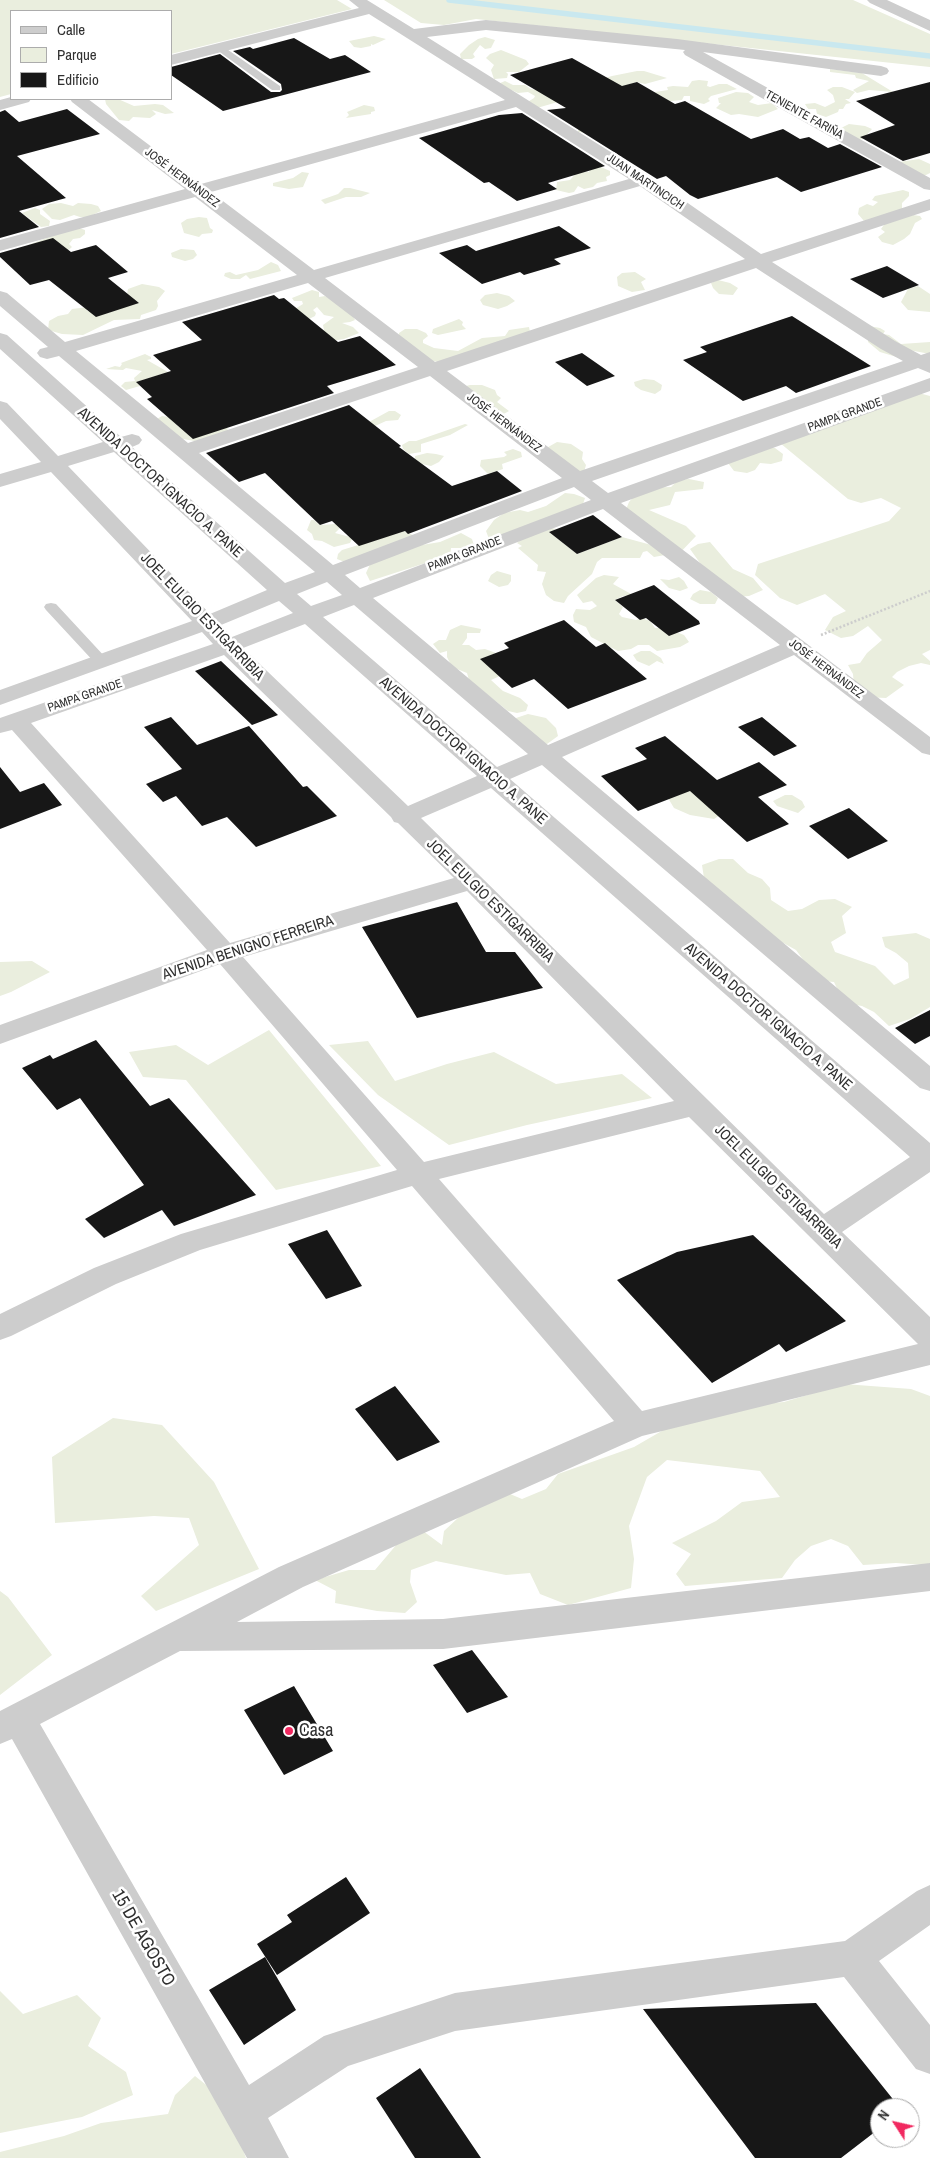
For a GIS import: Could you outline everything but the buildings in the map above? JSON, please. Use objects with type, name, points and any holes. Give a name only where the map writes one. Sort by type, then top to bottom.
[{"type":"street","points":[[874,0],[930,26]]},
{"type":"street","points":[[172,60],[221,48],[364,4]]},
{"type":"street","name":"JUAN MARTINCICH","points":[[364,4],[432,45],[643,180],[759,261],[888,345],[927,363]]},
{"type":"street","points":[[414,34],[478,25],[677,44],[881,71]]},
{"type":"street","points":[[432,45],[490,35],[554,32]]},
{"type":"street","name":"TENIENTE FARIÑA","points":[[677,44],[930,185]]},
{"type":"street","points":[[0,105],[19,100]]},
{"type":"street","name":"JOSÉ HERNÁNDEZ","points":[[79,100],[930,748]]},
{"type":"street","points":[[0,246],[519,100]]},
{"type":"street","points":[[24,360],[643,180]]},
{"type":"street","points":[[185,451],[930,204]]},
{"type":"street","points":[[0,297],[930,1081]]},
{"type":"street","name":"AVENIDA DOCTOR IGNACIO A. PANE","points":[[0,339],[307,615],[930,1158]]},
{"type":"street","name":"PAMPA GRANDE","points":[[0,698],[208,623],[282,592],[577,479],[927,363]]},
{"type":"street","name":"PAMPA GRANDE","points":[[8,723],[228,646],[606,501],[930,384]]},
{"type":"street","name":"JOEL EULGIO ESTIGARRIBIA","points":[[0,407],[228,646],[403,817],[472,881],[695,1106],[930,1336]]},
{"type":"street","points":[[0,481],[162,432]]},
{"type":"street","points":[[403,817],[544,754],[796,646]]},
{"type":"street","points":[[8,723],[225,953],[636,1425]]},
{"type":"street","name":"AVENIDA BENIGNO FERREIRA","points":[[0,1035],[225,953],[472,881]]},
{"type":"street","points":[[0,1328],[105,1276],[191,1242],[418,1174],[695,1106]]},
{"type":"street","points":[[822,1230],[930,1158]]},
{"type":"street","points":[[9,1723],[291,1577],[636,1425],[930,1353]]},
{"type":"street","points":[[178,1637],[442,1634],[930,1578]]},
{"type":"street","name":"15 DE AGOSTO","points":[[9,1723],[269,2158]]},
{"type":"street","points":[[243,2112],[338,2050],[455,2012],[852,1958],[930,1903]]},
{"type":"street","points":[[852,1958],[930,2055]]},
{"type":"lane","points":[[221,48],[276,88]]},
{"type":"lane","points":[[51,607],[101,661]]},
{"type":"path","points":[[796,646],[930,591]]},
{"type":"green space","points":[[0,0],[337,0],[352,9],[172,54],[172,10],[10,10],[10,94],[0,97]]},
{"type":"green space","points":[[384,0],[853,0],[930,34],[930,67],[476,19],[444,25],[421,23]]},
{"type":"green space","points":[[374,36],[386,39],[373,45],[371,44],[371,46],[361,48],[354,47],[349,41]]},
{"type":"green space","points":[[485,37],[495,40],[491,48],[485,49],[480,45],[473,54],[475,57],[472,59],[461,59],[460,54],[469,45]]},
{"type":"green space","points":[[501,50],[526,60],[529,64],[519,72],[506,72],[508,74],[507,78],[494,79],[491,70],[494,65],[486,58],[490,54]]},
{"type":"green space","points":[[830,69],[862,73],[893,92],[869,90],[857,93],[853,90],[869,81],[856,78],[855,75],[830,72]]},
{"type":"green space","points":[[644,71],[667,78],[645,84],[637,82],[608,91],[595,81],[612,76]]},
{"type":"green space","points":[[505,81],[513,85],[525,85],[531,89],[575,97],[537,108],[526,103],[535,96],[528,92],[518,93],[498,84]]},
{"type":"green space","points":[[692,81],[708,81],[707,86],[710,87],[727,84],[737,89],[711,96],[708,99],[710,101],[704,104],[690,101],[690,96],[684,96],[682,100],[671,101],[586,133],[578,132],[578,129],[655,92],[668,90],[667,87],[673,86],[688,87]]},
{"type":"green space","points":[[833,87],[842,87],[855,92],[849,99],[845,99],[851,103],[846,104],[843,109],[839,109],[838,112],[826,117],[817,114],[816,109],[808,109],[805,104],[815,103],[825,107],[835,102],[833,95],[827,90]]},
{"type":"green space","points":[[736,92],[748,93],[754,97],[749,102],[758,105],[772,103],[778,109],[758,117],[739,114],[731,115],[716,108],[721,103],[719,103],[718,98]]},
{"type":"green space","points":[[105,100],[120,100],[134,106],[163,105],[174,113],[165,114],[152,110],[156,114],[150,118],[133,117],[129,121],[119,120],[106,104]]},
{"type":"green space","points":[[364,105],[374,107],[375,111],[371,112],[371,114],[346,118],[349,115],[347,112]]},
{"type":"green space","points":[[849,124],[872,129],[863,139],[853,140],[837,130]]},
{"type":"green space","points":[[919,159],[930,164],[930,173],[926,175],[910,175],[899,162]]},
{"type":"green space","points":[[601,167],[610,171],[610,175],[606,177],[607,181],[584,189],[578,186],[574,192],[569,193],[556,190],[557,182],[570,180],[579,170],[589,172],[590,169]]},
{"type":"green space","points":[[302,172],[309,173],[303,187],[289,189],[273,186],[273,183],[293,178]]},
{"type":"green space","points":[[344,188],[370,193],[361,197],[346,197],[325,204],[321,200],[338,194]]},
{"type":"green space","points":[[903,190],[909,192],[909,196],[902,203],[902,209],[864,221],[858,214],[859,208],[867,204],[873,206],[878,202],[872,200],[875,196]]},
{"type":"green space","points":[[61,203],[73,206],[78,203],[91,204],[98,206],[101,211],[88,217],[74,215],[60,220],[52,219],[42,209],[49,204]]},
{"type":"green space","points":[[35,208],[40,210],[40,214],[50,221],[49,226],[41,227],[22,213]]},
{"type":"green space","points":[[913,215],[920,216],[922,219],[915,223],[910,234],[904,239],[893,245],[882,242],[878,237],[885,232],[881,229],[886,222]]},
{"type":"green space","points":[[207,218],[210,228],[213,230],[212,233],[202,234],[199,237],[184,233],[181,223],[187,219]]},
{"type":"green space","points":[[76,227],[85,230],[85,234],[80,238],[73,239],[69,244],[72,247],[64,254],[28,245]]},
{"type":"green space","points":[[181,249],[194,250],[197,255],[193,259],[185,261],[172,257],[171,253]]},
{"type":"green space","points":[[271,262],[278,265],[281,271],[250,279],[246,275],[240,279],[231,279],[224,276],[225,273],[230,272],[236,275],[258,270]]},
{"type":"green space","points":[[635,272],[646,279],[641,282],[645,290],[632,292],[618,286],[617,277],[622,273]]},
{"type":"green space","points":[[718,280],[730,283],[738,288],[733,295],[719,294],[711,283]]},
{"type":"green space","points":[[142,284],[159,287],[165,291],[157,301],[158,306],[156,310],[141,315],[140,319],[114,320],[83,335],[62,334],[48,330],[49,321],[58,316],[68,314],[72,309],[88,307],[87,311],[109,313],[127,294],[128,289]]},
{"type":"green space","points":[[918,286],[930,294],[930,312],[908,310],[901,302],[908,289]]},
{"type":"green space","points":[[312,290],[319,292],[319,297],[325,296],[350,311],[355,320],[342,323],[353,327],[359,333],[332,341],[317,332],[324,330],[323,325],[334,317],[324,315],[317,307],[313,310],[316,313],[315,316],[309,319],[293,310],[303,304],[302,301],[294,301],[292,298]]},
{"type":"green space","points":[[497,293],[509,296],[515,301],[498,309],[483,305],[480,300],[485,295]]},
{"type":"green space","points":[[459,319],[463,322],[462,325],[466,329],[438,335],[432,333],[433,329]]},
{"type":"green space","points":[[869,326],[880,328],[885,331],[883,334],[889,335],[901,344],[930,342],[930,354],[909,350],[910,361],[880,352],[868,342]]},
{"type":"green space","points":[[529,327],[530,332],[439,362],[424,360],[399,337],[399,333],[405,329],[417,329],[428,336],[423,340],[423,343],[434,348],[458,351],[482,338],[505,336],[509,330]]},
{"type":"green space","points":[[145,354],[151,357],[151,359],[147,360],[168,372],[137,382],[140,386],[126,390],[121,386],[125,382],[135,381],[134,378],[142,371],[126,368],[123,370],[106,369],[115,366],[120,367],[121,363]]},
{"type":"green space","points":[[644,379],[654,380],[662,385],[661,390],[655,394],[635,386],[634,382]]},
{"type":"green space","points":[[482,385],[495,390],[501,398],[497,402],[509,411],[502,415],[462,387]]},
{"type":"green space","points":[[915,392],[930,396],[930,650],[922,654],[930,661],[930,665],[921,663],[897,672],[892,677],[904,685],[886,698],[864,697],[854,686],[853,674],[848,665],[860,663],[867,653],[882,640],[868,626],[853,636],[841,638],[825,630],[833,617],[846,611],[825,594],[797,605],[780,598],[755,575],[758,564],[889,521],[901,508],[881,498],[861,503],[848,499],[780,443]]},
{"type":"green space","points":[[389,411],[395,411],[401,415],[398,420],[386,421],[375,426],[369,422]]},
{"type":"green space","points":[[162,416],[169,417],[179,427],[227,425],[228,433],[195,441],[177,438],[157,419]]},
{"type":"green space","points":[[465,424],[468,425],[450,435],[421,444],[421,452],[409,454],[403,449],[402,445],[409,441],[416,441]]},
{"type":"green space","points":[[557,442],[571,444],[583,452],[582,459],[586,465],[584,472],[576,472],[543,450]]},
{"type":"green space","points":[[766,446],[775,448],[783,454],[782,461],[771,464],[760,463],[755,470],[747,473],[734,471],[728,463]]},
{"type":"green space","points":[[513,449],[521,452],[522,457],[502,464],[503,469],[488,474],[480,466],[481,460],[504,457],[507,455],[504,452]]},
{"type":"green space","points":[[427,453],[444,456],[439,462],[431,466],[422,464],[415,459],[415,456]]},
{"type":"green space","points":[[689,479],[704,482],[703,489],[675,492],[670,505],[649,510],[686,526],[696,536],[677,556],[665,555],[654,557],[647,551],[643,552],[640,558],[602,558],[597,562],[592,574],[568,596],[564,603],[554,601],[546,595],[542,584],[546,572],[537,571],[538,565],[518,548],[522,546],[517,543],[523,537],[547,527],[556,529],[549,532],[577,554],[622,537],[655,546],[625,512],[629,502],[641,488],[671,487],[678,480]]},
{"type":"green space","points":[[565,493],[585,498],[582,507],[489,539],[486,531],[494,520],[504,513],[520,510],[528,512],[546,506]]},
{"type":"green space","points":[[311,520],[320,525],[336,524],[340,528],[335,533],[350,537],[352,539],[350,543],[334,547],[322,541],[314,540],[312,534],[307,530]]},
{"type":"green space","points":[[404,531],[415,536],[347,563],[337,559],[338,554],[342,550]]},
{"type":"green space","points":[[461,533],[472,539],[475,548],[451,548],[450,559],[438,559],[370,581],[366,573],[371,562],[410,547],[440,542]]},
{"type":"green space","points":[[710,542],[733,569],[753,578],[763,590],[749,596],[725,598],[690,549],[698,544]]},
{"type":"green space","points":[[497,571],[511,575],[511,581],[508,585],[499,587],[488,581],[491,575]]},
{"type":"green space","points":[[604,575],[619,577],[613,584],[633,595],[623,596],[615,600],[623,607],[619,614],[622,617],[636,620],[642,618],[650,621],[655,628],[666,628],[684,635],[689,642],[680,647],[657,651],[649,645],[638,645],[631,649],[618,651],[591,637],[586,627],[574,622],[573,615],[576,609],[590,610],[597,606],[592,601],[583,603],[577,595],[596,578]]},
{"type":"green space","points":[[679,577],[688,588],[680,591],[669,588],[660,579],[669,580]]},
{"type":"green space","points":[[700,590],[711,592],[718,598],[715,604],[700,604],[690,599],[693,594]]},
{"type":"green space","points":[[461,625],[481,629],[480,633],[467,633],[467,638],[462,645],[469,645],[476,650],[485,649],[496,653],[481,659],[500,676],[491,680],[503,691],[520,698],[528,705],[526,711],[517,713],[508,711],[469,680],[467,673],[452,667],[447,657],[447,651],[440,653],[433,644],[439,640],[446,640],[450,630]]},
{"type":"green space","points":[[641,651],[650,651],[661,658],[664,664],[657,661],[649,666],[637,661],[633,655]]},
{"type":"green space","points":[[528,714],[546,718],[556,728],[558,736],[547,744],[527,741],[513,719]]},
{"type":"green space","points":[[702,785],[723,813],[714,819],[690,815],[674,808],[668,798]]},
{"type":"green space","points":[[785,795],[792,795],[802,801],[805,807],[798,813],[777,806],[773,801]]},
{"type":"green space","points":[[719,859],[733,859],[748,873],[762,879],[770,888],[771,900],[788,911],[802,909],[819,900],[835,899],[852,907],[842,916],[846,933],[831,942],[835,952],[875,966],[894,985],[909,978],[908,963],[885,947],[882,937],[916,933],[930,939],[930,1007],[910,1019],[889,1026],[874,1012],[862,1006],[844,1003],[834,982],[823,981],[796,950],[778,940],[704,878],[702,865]]},
{"type":"green space","points":[[32,961],[50,972],[0,996],[0,962]]},
{"type":"green space","points":[[269,1030],[381,1166],[276,1190],[186,1080],[143,1077],[129,1052],[176,1045],[208,1065]]},
{"type":"green space","points":[[368,1041],[395,1081],[447,1064],[494,1052],[556,1084],[622,1074],[652,1098],[527,1125],[449,1145],[378,1095],[329,1045]]},
{"type":"green space","points":[[844,1384],[911,1389],[930,1396],[930,1563],[925,1565],[896,1563],[863,1565],[848,1546],[831,1539],[811,1546],[795,1560],[782,1578],[685,1586],[676,1574],[691,1554],[672,1543],[716,1521],[742,1502],[780,1497],[760,1471],[667,1460],[647,1477],[629,1526],[634,1559],[631,1588],[568,1605],[540,1594],[530,1573],[506,1575],[436,1561],[411,1570],[410,1582],[417,1602],[405,1613],[377,1611],[335,1603],[336,1591],[315,1580],[349,1570],[375,1570],[397,1544],[423,1531],[442,1545],[444,1531],[459,1517],[510,1494],[522,1499],[546,1489],[558,1474],[634,1447],[698,1410],[784,1402]]},
{"type":"green space","points":[[113,1418],[162,1425],[214,1482],[259,1569],[156,1611],[141,1596],[199,1545],[189,1518],[154,1516],[55,1523],[52,1457]]},
{"type":"green space","points":[[0,1591],[8,1597],[52,1655],[0,1695]]},
{"type":"green space","points":[[0,1991],[23,2014],[77,1995],[101,2018],[88,2046],[126,2072],[133,2095],[82,2117],[0,2133]]},
{"type":"green space","points":[[195,2076],[225,2100],[246,2158],[0,2158],[0,2152],[64,2136],[101,2123],[168,2114],[175,2095]]},
{"type":"waterway","points":[[449,0],[930,56]]},
{"type":"place","name":"Casa","points":[[289,1731]]}]
